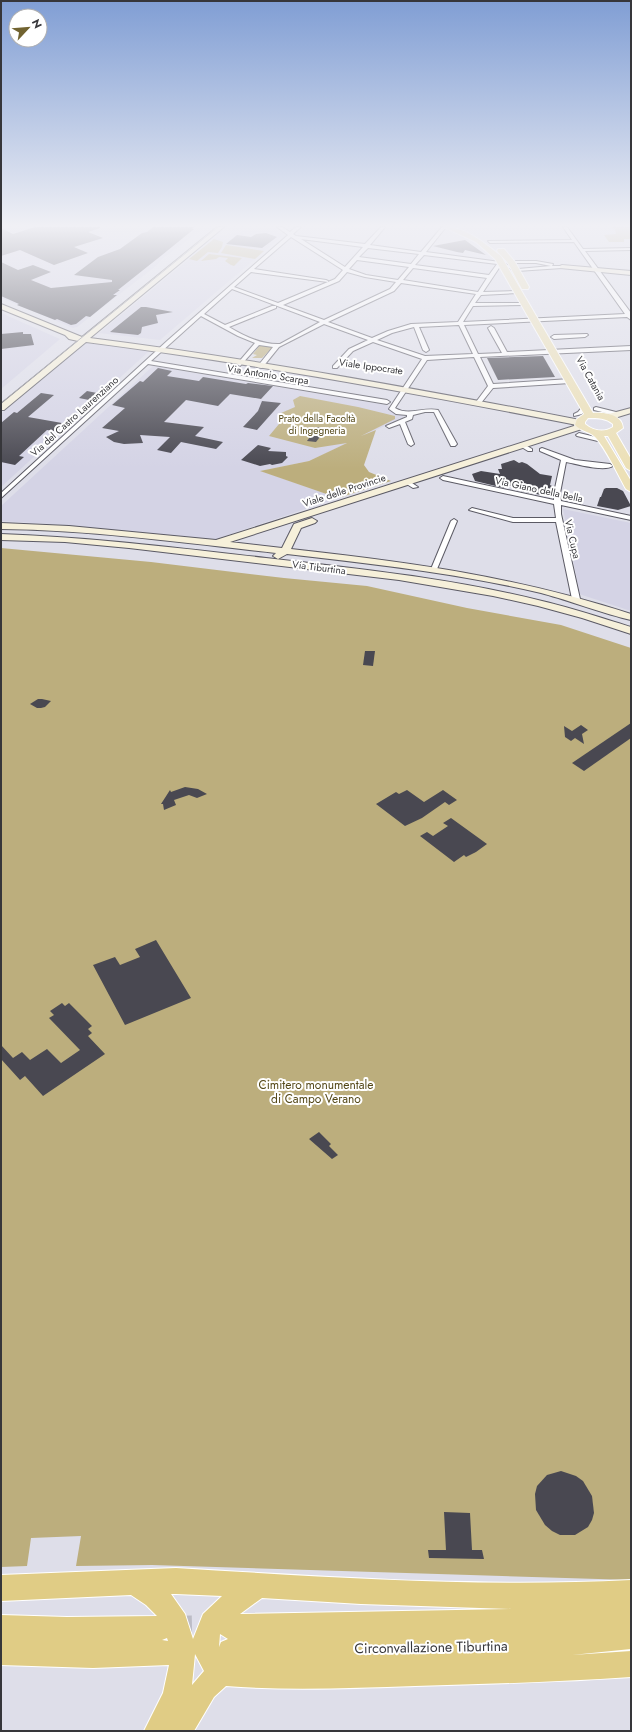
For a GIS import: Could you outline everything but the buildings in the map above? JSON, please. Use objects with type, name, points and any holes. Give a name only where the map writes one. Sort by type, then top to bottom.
[{"type":"highway","points":[[1,1588],[176,1582],[507,1596],[574,1596],[631,1593]]},
{"type":"highway","points":[[136,1584],[158,1598],[171,1614],[180,1638],[174,1660],[177,1689],[157,1731]]},
{"type":"highway","points":[[224,1658],[215,1665],[208,1652],[206,1642],[208,1631],[213,1621],[224,1609],[259,1586]]},
{"type":"highway","name":"Circonvallazione Tiburtina","points":[[224,1658],[503,1622],[631,1612]]},
{"type":"highway","points":[[1,1628],[60,1630],[158,1628]]},
{"type":"highway","name":"Circonvallazione Tiburtina","points":[[224,1658],[468,1648],[600,1640],[631,1636]]},
{"type":"highway","points":[[468,1648],[550,1658]]},
{"type":"highway","points":[[1,1652],[93,1654],[174,1660]]},
{"type":"highway","points":[[224,1658],[265,1676],[577,1668],[631,1664]]},
{"type":"highway","points":[[179,1731],[224,1658]]},
{"type":"main road","points":[[5,308],[69,337],[83,340],[164,348]]},
{"type":"main road","points":[[1,408],[122,308]]},
{"type":"main road","name":"Via Catania","points":[[527,308],[585,407],[589,421]]},
{"type":"main road","name":"Via Catania","points":[[539,311],[570,363]]},
{"type":"main road","name":"Viale Ippocrate","points":[[69,337],[79,332],[152,342],[164,348],[408,386],[589,421]]},
{"type":"main road","name":"Via Catania","points":[[588,395],[589,421]]},
{"type":"main road","points":[[618,418],[631,410]]},
{"type":"main road","points":[[611,432],[618,428],[618,418]]},
{"type":"main road","points":[[589,421],[631,418]]},
{"type":"main road","points":[[589,421],[611,432],[631,468]]},
{"type":"main road","points":[[589,421],[631,489]]},
{"type":"main road","name":"Viale delle Provincie","points":[[297,526],[443,478],[526,447],[589,421]]},
{"type":"main road","name":"Viale delle Provincie","points":[[218,543],[288,519],[526,447]]},
{"type":"main road","name":"Via Tiburtina","points":[[1,526],[82,530],[218,543],[434,569],[508,582],[576,599],[631,617]]},
{"type":"main road","points":[[257,560],[275,557],[285,551],[297,526]]},
{"type":"main road","name":"Via Tiburtina","points":[[1,537],[90,542],[219,555],[428,580],[496,592],[571,611],[631,631]]},
{"type":"main road","points":[[218,543],[219,555]]},
{"type":"street","name":"Via del Castro Laurenziano","points":[[1,496],[208,308]]},
{"type":"street","points":[[225,327],[272,308]]},
{"type":"street","points":[[281,308],[412,355],[425,358],[631,348]]},
{"type":"street","points":[[262,364],[277,346],[356,308]]},
{"type":"street","points":[[460,323],[471,308]]},
{"type":"street","points":[[549,329],[631,316],[625,308]]},
{"type":"street","points":[[201,314],[258,343],[277,346]]},
{"type":"street","points":[[335,367],[351,350],[392,331],[416,326],[534,320],[549,329],[585,335]]},
{"type":"street","points":[[460,323],[491,386]]},
{"type":"street","points":[[416,326],[426,350]]},
{"type":"street","points":[[491,328],[505,354]]},
{"type":"street","points":[[243,361],[258,343]]},
{"type":"street","points":[[425,358],[408,386],[391,407],[397,412],[410,415],[424,411],[438,412],[454,444],[453,445]]},
{"type":"street","name":"Via Antonio Scarpa","points":[[147,362],[387,402]]},
{"type":"street","points":[[481,399],[491,386],[570,381]]},
{"type":"street","points":[[389,426],[410,418],[410,415]]},
{"type":"street","points":[[602,440],[589,421],[618,418]]},
{"type":"street","points":[[402,421],[411,444]]},
{"type":"street","points":[[542,450],[552,456],[564,459],[592,465],[610,466]]},
{"type":"street","name":"Via Cupa","points":[[564,459],[560,476],[557,503],[559,520],[576,599]]},
{"type":"street","name":"Via Giano della Bella","points":[[443,478],[631,518]]},
{"type":"street","points":[[407,482],[415,488]]},
{"type":"street","points":[[472,510],[513,520],[559,520]]},
{"type":"street","points":[[288,519],[295,522],[297,526]]},
{"type":"street","points":[[434,569],[454,521]]},
{"type":"shaded area","points":[[25,308],[102,308],[77,327],[73,328]]},
{"type":"shaded area","points":[[130,308],[198,308],[160,340],[99,333]]},
{"type":"shaded area","points":[[1,313],[60,339],[1,389]]},
{"type":"shaded area","points":[[86,343],[149,351],[1,487],[1,414]]},
{"type":"shaded area","points":[[153,366],[386,405],[404,417],[309,461],[261,471],[338,498],[216,539],[52,524],[1,521],[1,506]]},
{"type":"shaded area","points":[[563,509],[631,523],[631,611],[576,593],[579,590]]},
{"type":"green space","points":[[260,345],[273,347],[262,358],[252,358],[257,355],[253,354]]},
{"type":"green space","name":"Prato della Facoltà di Ingegneria","points":[[300,396],[395,416],[395,419],[361,436],[376,430],[364,465],[369,472],[391,481],[338,498],[260,471],[309,461],[347,443],[315,448],[269,436],[279,424],[281,413],[295,407],[293,400]]},
{"type":"green space","name":"Cimitero monumentale di Campo Verano","points":[[1,548],[151,562],[284,578],[367,586],[467,608],[561,625],[631,648],[631,1580],[152,1565],[76,1566],[81,1536],[31,1538],[27,1566],[1,1567]]},
{"type":"tunnel","points":[[168,1628],[219,1627]]},
{"type":"tram line","points":[[1,403],[118,308]]}]
